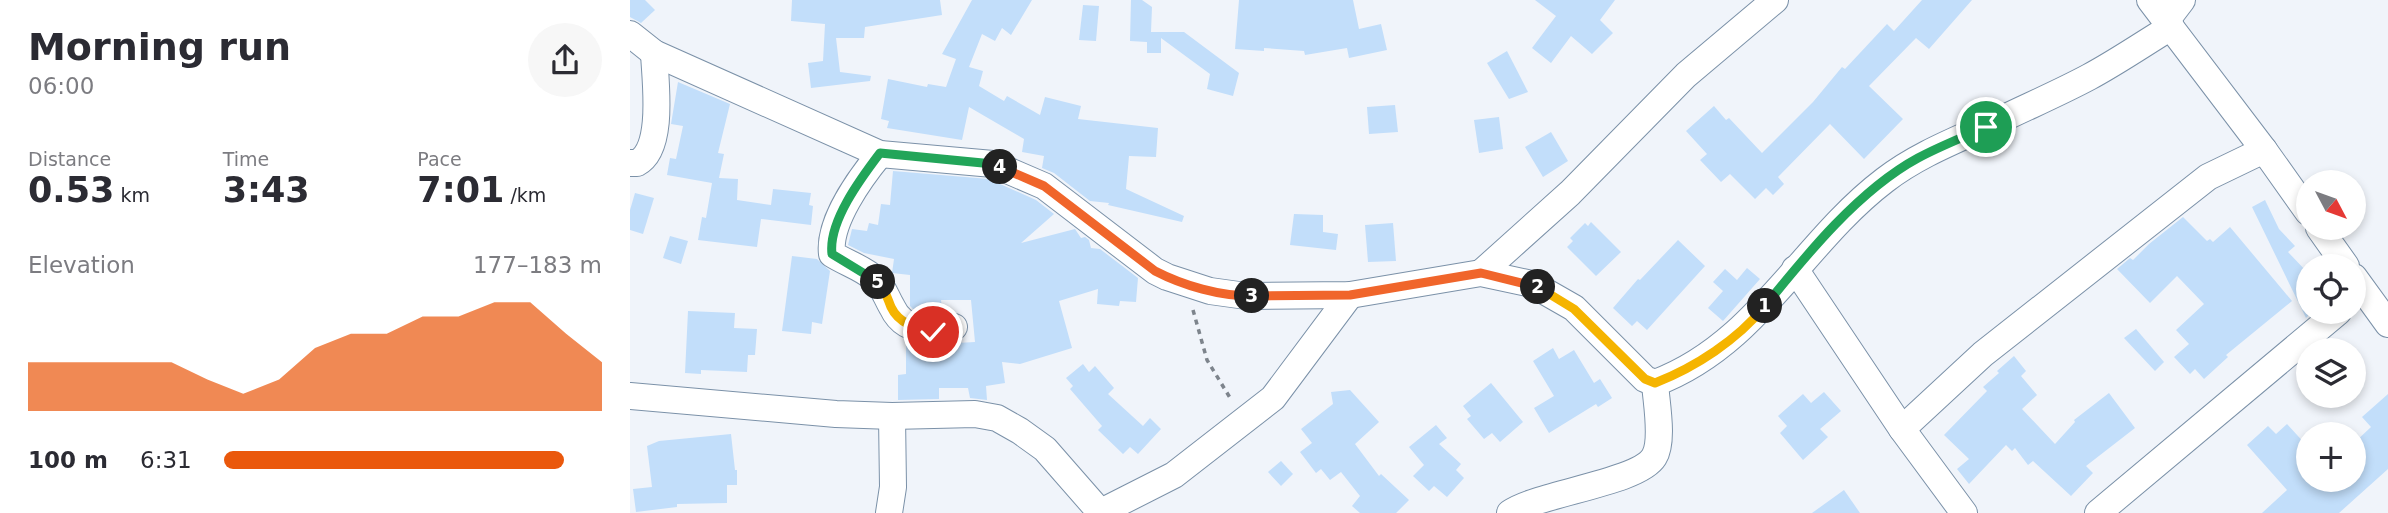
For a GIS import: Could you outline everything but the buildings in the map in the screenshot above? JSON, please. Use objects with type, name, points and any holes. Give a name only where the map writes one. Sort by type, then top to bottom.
[{"type":"street","points":[[1481,273],[1570,192],[1686,75],[1775,0]]},
{"type":"street","points":[[630,34],[654,52],[880,153],[993,164],[1019,175],[1053,192],[1155,271],[1187,284],[1210,291],[1245,296],[1350,295],[1481,273],[1532,284],[1566,303],[1645,379],[1655,383],[1727,343],[1759,313],[1795,270],[1875,189],[1917,158],[2089,77],[2167,12],[2296,195]]},
{"type":"street","points":[[630,163],[637,163],[648,154],[656,125],[654,52]]},
{"type":"street","points":[[1902,429],[1983,354],[2208,177],[2264,150]]},
{"type":"street","points":[[880,153],[864,174],[832,234],[832,254],[873,277],[884,288],[896,315],[911,327],[933,332],[954,327]]},
{"type":"street","points":[[1795,270],[1902,429],[1964,513]]},
{"type":"street","points":[[630,396],[836,414],[975,414],[997,418],[1045,449],[1101,512],[1174,475],[1273,398],[1350,295]]},
{"type":"street","points":[[2366,299],[2388,324]]},
{"type":"street","points":[[2098,513],[2324,324]]},
{"type":"street","points":[[1519,511],[1643,468],[1654,457],[1659,442],[1655,383]]},
{"type":"street","points":[[889,513],[893,487],[892,416]]},
{"type":"path","points":[[1187,284],[1201,346],[1210,367],[1231,398],[1241,424]]},
{"type":"route","points":[[933,332],[911,327],[896,315],[884,288],[873,277],[832,254],[832,234],[864,174],[880,153],[993,164],[1044,186],[1155,271],[1210,291],[1245,296],[1350,295],[1481,273],[1532,284],[1574,309],[1645,379],[1655,383],[1727,343],[1759,313],[1848,213],[1884,181],[1917,158],[1986,127]]}]
